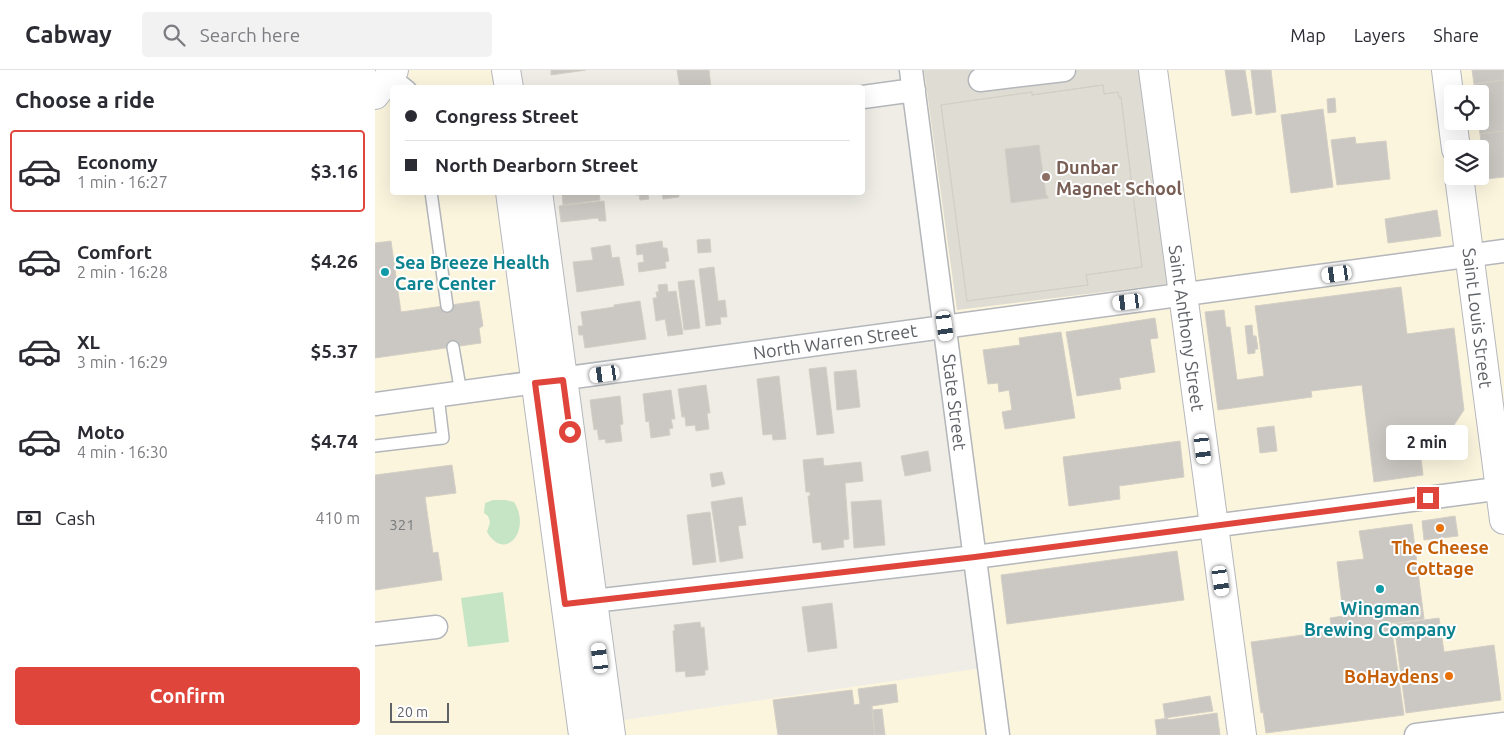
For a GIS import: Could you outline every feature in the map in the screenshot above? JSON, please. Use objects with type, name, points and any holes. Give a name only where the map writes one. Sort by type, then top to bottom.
[{"type":"street","points":[[506,70],[508,85]]},
{"type":"street","points":[[980,80],[1063,70]]},
{"type":"street","name":"Saint Anthony Street","points":[[1153,70],[1242,735]]},
{"type":"street","points":[[1446,70],[1455,140]]},
{"type":"street","points":[[375,95],[398,77]]},
{"type":"street","points":[[865,95],[912,80]]},
{"type":"street","name":"State Street","points":[[912,80],[998,735]]},
{"type":"street","name":"Saint Louis Street","points":[[1460,185],[1502,488],[1504,520]]},
{"type":"street","points":[[510,195],[583,735]]},
{"type":"street","points":[[538,195],[611,735]]},
{"type":"street","name":"North Warren Street","points":[[375,404],[1504,251]]},
{"type":"street","points":[[565,604],[975,557],[1502,488]]},
{"type":"street","points":[[375,634],[436,626]]},
{"type":"street","points":[[1416,735],[1504,724]]},
{"type":"lane","points":[[431,195],[447,306]]},
{"type":"lane","points":[[453,347],[461,393]]},
{"type":"lane","points":[[375,446],[443,438],[438,396]]},
{"type":"shaded area","points":[[375,70],[520,70],[522,85],[390,85],[390,195],[534,195],[596,724],[982,668],[903,70],[1504,70],[1504,735],[375,735]]},
{"type":"shaded area","name":"Dunbar Magnet School","points":[[924,70],[1139,70],[1168,284],[957,310]]},
{"type":"green space","points":[[493,500],[514,502],[519,513],[520,523],[518,532],[508,544],[494,541],[487,532],[490,522],[488,516],[484,513],[485,503]]},
{"type":"green space","points":[[503,592],[509,642],[468,647],[461,598]]},
{"type":"building","points":[[551,70],[586,70],[551,75]]},
{"type":"building","points":[[677,70],[709,70],[711,85],[680,85]]},
{"type":"building","points":[[1225,70],[1245,70],[1252,113],[1232,116]]},
{"type":"building","points":[[1251,70],[1271,70],[1276,112],[1256,115]]},
{"type":"building","points":[[1472,70],[1504,70],[1504,80],[1474,84]]},
{"type":"building","points":[[1504,80],[1504,131],[1480,134],[1479,130],[1489,130],[1489,85],[1474,84]]},
{"type":"building","name":"Dunbar Magnet School","points":[[1103,85],[1104,94],[1118,92],[1119,98],[1121,97],[1142,267],[1086,275],[1088,285],[967,301],[941,105],[1032,92],[1032,95]],"holes":[[[1039,145],[1048,198],[1011,203],[1005,149]]]},
{"type":"building","name":"Dunbar Magnet School","points":[[1103,85],[1104,94],[1118,92],[1119,98],[1121,97],[1142,267],[1086,275],[1088,285],[967,301],[941,105],[1032,92],[1032,95]]},
{"type":"building","points":[[1335,98],[1336,112],[1328,113],[1327,99]]},
{"type":"building","points":[[1323,109],[1333,187],[1291,193],[1281,115]]},
{"type":"building","points":[[1504,131],[1504,177],[1489,179],[1489,140],[1481,140],[1480,134]]},
{"type":"building","points":[[1355,137],[1356,144],[1386,141],[1390,179],[1337,185],[1331,140]]},
{"type":"building","points":[[562,195],[599,195],[600,200],[563,205]]},
{"type":"building","points":[[639,195],[648,195],[649,199],[640,200]]},
{"type":"building","points":[[662,195],[679,195],[679,197],[663,199]]},
{"type":"building","points":[[604,201],[606,221],[599,221],[598,218],[561,222],[559,206]]},
{"type":"building","points":[[1437,210],[1441,236],[1388,243],[1385,219]]},
{"type":"building","points":[[710,239],[711,252],[698,253],[697,240]]},
{"type":"building","name":"Sea Breeze Health Care Center","points":[[391,241],[401,312],[479,301],[483,326],[479,328],[481,343],[375,358],[375,243]]},
{"type":"building","points":[[662,241],[663,248],[667,248],[669,261],[665,262],[666,268],[639,272],[638,263],[644,262],[643,254],[637,255],[636,245]]},
{"type":"building","points":[[610,245],[612,258],[619,257],[624,285],[577,292],[573,262],[593,260],[591,248]]},
{"type":"building","points":[[714,267],[718,301],[725,300],[727,317],[720,317],[721,324],[706,326],[699,269]]},
{"type":"building","points":[[694,280],[700,328],[684,330],[678,282]]},
{"type":"building","points":[[667,284],[668,292],[676,291],[683,334],[668,336],[665,319],[656,321],[653,298],[657,298],[656,292],[659,292],[658,285]]},
{"type":"building","points":[[1401,287],[1407,334],[1454,328],[1464,410],[1450,431],[1418,435],[1423,475],[1374,482],[1362,385],[1311,391],[1312,397],[1218,410],[1205,312],[1224,310],[1226,327],[1230,327],[1237,380],[1264,376],[1255,306]]},
{"type":"building","points":[[640,301],[646,339],[585,348],[583,335],[579,335],[578,326],[583,326],[581,312]]},
{"type":"building","points":[[1155,318],[1158,338],[1150,339],[1155,372],[1119,378],[1121,389],[1077,396],[1066,332]]},
{"type":"building","points":[[1252,325],[1253,336],[1256,336],[1258,349],[1255,349],[1255,353],[1248,354],[1245,326]]},
{"type":"building","points":[[1061,332],[1075,418],[1005,429],[1002,412],[1012,410],[1009,390],[999,392],[998,383],[988,384],[983,350],[1020,345],[1019,338]]},
{"type":"building","points":[[826,367],[834,433],[817,435],[809,369]]},
{"type":"building","points":[[856,370],[860,407],[837,410],[834,372]]},
{"type":"building","points":[[779,376],[786,439],[773,440],[772,434],[763,435],[757,379]]},
{"type":"building","points":[[706,385],[710,413],[707,413],[709,429],[696,431],[695,425],[686,426],[685,417],[682,417],[678,389]]},
{"type":"building","points":[[671,390],[675,419],[671,419],[673,428],[669,429],[670,435],[651,438],[649,421],[646,422],[643,394]]},
{"type":"building","points":[[620,396],[623,424],[620,425],[622,441],[606,443],[605,439],[599,440],[597,429],[594,430],[590,400]]},
{"type":"building","points":[[1274,426],[1277,451],[1260,453],[1257,428]]},
{"type":"building","points":[[1180,441],[1184,477],[1119,486],[1120,499],[1069,506],[1063,457]]},
{"type":"building","points":[[928,451],[931,471],[905,476],[901,456]]},
{"type":"building","points":[[823,458],[824,466],[861,462],[863,481],[845,483],[849,539],[843,540],[844,547],[822,550],[821,542],[813,543],[808,496],[810,496],[810,492],[806,492],[803,460]]},
{"type":"building","points":[[452,465],[456,493],[425,497],[433,553],[438,552],[442,580],[375,590],[375,475]]},
{"type":"building","points":[[722,472],[725,484],[712,487],[710,474]]},
{"type":"building","points":[[742,497],[746,525],[738,526],[743,558],[720,562],[711,502]]},
{"type":"building","points":[[881,500],[885,545],[854,548],[851,502]]},
{"type":"building","points":[[710,512],[716,562],[693,565],[687,515]]},
{"type":"building","name":"The Cheese Cottage","points":[[1455,516],[1458,536],[1424,540],[1422,521]]},
{"type":"building","name":"Wingman Brewing Company","points":[[1412,524],[1424,619],[1345,629],[1337,562],[1364,559],[1359,531]]},
{"type":"building","points":[[1177,551],[1184,600],[1007,624],[1001,575]]},
{"type":"building","points":[[832,603],[837,648],[808,652],[802,607]]},
{"type":"building","points":[[1343,616],[1345,629],[1391,623],[1404,715],[1266,733],[1263,712],[1261,713],[1251,642],[1332,631],[1330,618]]},
{"type":"building","name":"BoHaydens","points":[[1439,618],[1444,652],[1494,645],[1501,700],[1406,713],[1394,624]]},
{"type":"building","points":[[700,622],[701,628],[704,627],[708,670],[705,670],[705,675],[686,677],[685,671],[676,672],[674,625]]},
{"type":"building","points":[[896,684],[898,702],[872,706],[875,735],[778,735],[773,700],[852,690],[854,705],[860,704],[858,689]]},
{"type":"building","points":[[1210,696],[1213,711],[1165,718],[1163,704]]},
{"type":"building","points":[[882,709],[885,735],[875,735],[872,710]]},
{"type":"building","points":[[1217,713],[1220,735],[1157,735],[1155,720]]},
{"type":"place","name":"Dunbar Magnet School","points":[[1046,177]]},
{"type":"place","name":"Sea Breeze Health Care Center","points":[[385,272]]},
{"type":"place","name":"The Cheese Cottage","points":[[1440,528]]},
{"type":"place","name":"Wingman Brewing Company","points":[[1380,589]]},
{"type":"place","name":"BoHaydens","points":[[1449,676]]},
{"type":"route","points":[[570,432],[563,380],[535,383],[565,604],[975,557],[1428,498]]}]
